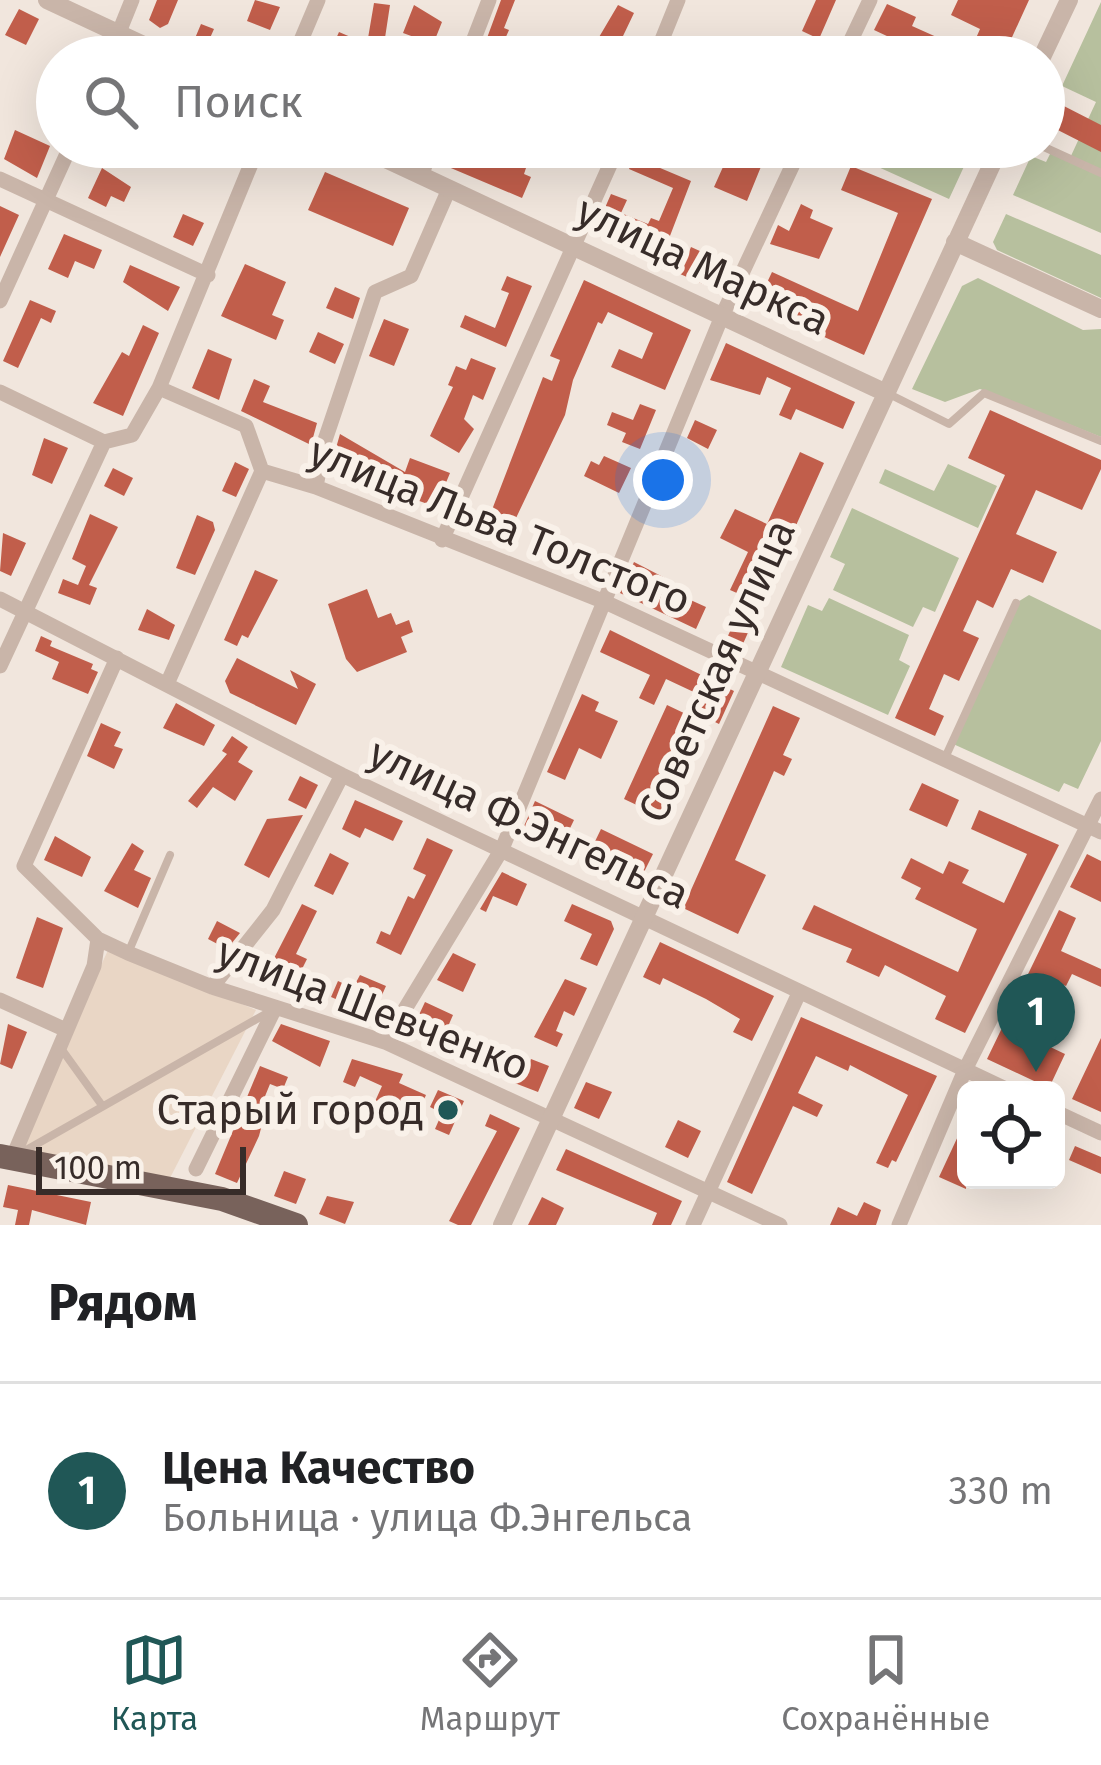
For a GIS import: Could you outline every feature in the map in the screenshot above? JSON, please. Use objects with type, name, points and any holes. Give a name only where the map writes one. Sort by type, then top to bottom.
[{"type":"main road","points":[[6,1158],[222,1199],[296,1225]]},
{"type":"street","points":[[47,0],[123,36]]},
{"type":"street","points":[[119,34],[132,0]]},
{"type":"street","points":[[303,36],[318,0]]},
{"type":"street","points":[[475,36],[488,0]]},
{"type":"street","points":[[663,36],[678,0]]},
{"type":"street","points":[[853,36],[870,0]]},
{"type":"street","points":[[1052,36],[1069,0]]},
{"type":"street","points":[[0,301],[61,168]]},
{"type":"street","points":[[0,392],[104,442],[132,435],[159,388],[250,168]]},
{"type":"street","name":"улица Маркса","points":[[404,168],[578,245],[884,392]]},
{"type":"street","points":[[421,176],[424,168]]},
{"type":"street","points":[[442,540],[609,168]]},
{"type":"street","points":[[385,1042],[502,849],[722,316],[791,168]]},
{"type":"street","name":"Советская улица","points":[[502,1225],[990,168]]},
{"type":"street","points":[[0,179],[208,275]]},
{"type":"street","points":[[316,487],[324,443],[375,292],[411,276],[449,189]]},
{"type":"street","points":[[955,242],[1101,309]]},
{"type":"street","name":"улица Льва Толстого","points":[[159,388],[246,426],[262,471],[316,487],[605,602],[1095,829]]},
{"type":"street","points":[[0,666],[104,442]]},
{"type":"street","points":[[167,684],[262,471]]},
{"type":"street","name":"улица Ф.Энгельса","points":[[0,599],[342,775],[988,1081]]},
{"type":"street","name":"улица Шевченко","points":[[117,658],[24,866],[98,939],[212,987],[385,1042],[552,1115],[780,1225]]},
{"type":"street","points":[[212,987],[273,910],[342,775]]},
{"type":"street","points":[[899,1225],[964,1070],[1095,829],[1101,799]]},
{"type":"street","points":[[6,1158],[94,966],[98,939]]},
{"type":"street","points":[[693,1225],[799,992]]},
{"type":"street","points":[[0,1000],[62,1038]]},
{"type":"street","points":[[196,1169],[275,1008]]},
{"type":"street","points":[[1065,1116],[1101,1133]]},
{"type":"lane","points":[[1065,157],[1101,173]]},
{"type":"lane","points":[[884,392],[950,424],[983,393],[1101,441]]},
{"type":"lane","points":[[944,760],[1016,603]]},
{"type":"lane","points":[[128,953],[170,855]]},
{"type":"lane","points":[[6,1158],[275,1008]]},
{"type":"lane","points":[[62,1038],[101,1104]]},
{"type":"green space","points":[[1101,2],[1101,233],[1013,195],[1025,168],[1065,168],[1065,156],[1070,158],[1096,102],[1065,87]]},
{"type":"green space","points":[[880,168],[963,168],[949,199]]},
{"type":"green space","points":[[1006,214],[1101,255],[1101,298],[997,250],[993,242]]},
{"type":"green space","points":[[978,278],[1083,330],[1101,329],[1101,437],[980,389],[945,402],[912,389],[962,286]]},
{"type":"green space","points":[[948,464],[997,486],[978,528],[879,483],[885,469],[934,491]]},
{"type":"green space","points":[[852,508],[959,558],[935,612],[923,607],[913,627],[833,590],[845,564],[830,557]]},
{"type":"green space","points":[[1029,595],[1101,630],[1101,741],[1078,789],[1064,783],[1059,792],[951,743],[1016,603]]},
{"type":"green space","points":[[829,598],[909,635],[899,660],[910,666],[888,715],[781,667],[808,605],[822,611]]},
{"type":"shaded area","points":[[109,948],[256,1010],[170,1178],[16,1150]]},
{"type":"building","points":[[157,0],[178,0],[168,24],[160,28],[149,20]]},
{"type":"building","points":[[255,0],[280,7],[270,30],[247,21]]},
{"type":"building","points":[[501,0],[515,0],[504,28],[509,30],[506,36],[488,36]]},
{"type":"building","points":[[816,0],[836,0],[820,36],[802,31]]},
{"type":"building","points":[[958,0],[1029,0],[1013,36],[977,36],[980,29],[951,15]]},
{"type":"building","points":[[374,3],[390,5],[385,36],[368,36]]},
{"type":"building","points":[[887,4],[916,17],[912,26],[934,36],[887,36],[874,30]]},
{"type":"building","points":[[414,5],[442,22],[436,36],[403,33]]},
{"type":"building","points":[[618,5],[634,13],[623,36],[600,36]]},
{"type":"building","points":[[19,9],[39,19],[26,45],[5,35]]},
{"type":"building","points":[[201,24],[214,29],[211,36],[196,36]]},
{"type":"building","points":[[1065,107],[1101,125],[1101,152],[1065,134]]},
{"type":"building","points":[[15,130],[36,140],[36,168],[41,168],[37,178],[4,159]]},
{"type":"building","points":[[102,168],[131,187],[124,202],[111,196],[106,207],[88,198]]},
{"type":"building","points":[[451,168],[526,168],[524,174],[531,177],[522,198]]},
{"type":"building","points":[[660,168],[691,181],[660,262],[594,233],[611,194],[627,200],[621,213],[648,224],[651,218],[659,221],[673,188],[629,169]]},
{"type":"building","points":[[723,168],[760,168],[747,201],[714,187]]},
{"type":"building","points":[[850,168],[856,168],[932,199],[864,355],[756,306],[772,272],[858,311],[898,213],[841,190]]},
{"type":"building","points":[[325,172],[409,208],[393,246],[308,210]]},
{"type":"building","points":[[801,204],[813,210],[810,218],[833,228],[819,259],[770,244],[778,225],[789,231]]},
{"type":"building","points":[[0,206],[19,215],[0,257]]},
{"type":"building","points":[[183,214],[204,223],[193,246],[173,237]]},
{"type":"building","points":[[64,234],[102,250],[94,269],[75,261],[68,278],[48,269]]},
{"type":"building","points":[[691,247],[722,261],[710,287],[680,274]]},
{"type":"building","points":[[245,264],[286,282],[272,315],[284,320],[276,340],[221,316]]},
{"type":"building","points":[[130,265],[180,287],[168,311],[123,282]]},
{"type":"building","points":[[507,276],[532,286],[506,347],[460,327],[465,315],[495,328],[509,293],[501,290]]},
{"type":"building","points":[[584,280],[691,330],[665,390],[611,367],[619,349],[642,359],[653,333],[608,312],[602,324],[598,322],[573,380],[565,415],[507,537],[485,528],[543,377],[552,381],[560,360],[550,356]]},
{"type":"building","points":[[335,287],[360,298],[353,319],[326,308]]},
{"type":"building","points":[[30,300],[56,311],[51,323],[41,318],[18,368],[3,361]]},
{"type":"building","points":[[384,319],[409,329],[394,366],[369,356]]},
{"type":"building","points":[[143,325],[159,333],[123,416],[93,403],[122,352],[129,356]]},
{"type":"building","points":[[318,332],[344,344],[335,364],[309,352]]},
{"type":"building","points":[[726,343],[855,402],[843,429],[796,409],[791,420],[779,415],[791,388],[767,377],[760,395],[710,380]]},
{"type":"building","points":[[208,349],[232,359],[219,400],[192,388]]},
{"type":"building","points":[[471,358],[496,368],[483,400],[473,395],[464,419],[474,429],[459,453],[430,436],[453,387],[448,385],[456,366],[466,370]]},
{"type":"building","points":[[254,379],[270,386],[263,402],[317,423],[311,445],[241,411]]},
{"type":"building","points":[[640,404],[656,410],[640,449],[622,442],[626,433],[607,425],[612,412],[633,420]]},
{"type":"building","points":[[990,410],[1101,460],[1101,469],[1082,510],[1036,490],[1016,534],[1057,552],[1043,583],[1011,569],[993,608],[977,600],[963,631],[979,638],[959,681],[944,674],[929,709],[944,716],[935,736],[895,718],[1005,475],[968,458]]},
{"type":"building","points":[[695,420],[717,430],[708,449],[687,438]]},
{"type":"building","points":[[340,434],[405,472],[410,458],[450,473],[436,507],[411,498],[415,486],[334,455]]},
{"type":"building","points":[[44,438],[68,448],[52,484],[32,475]]},
{"type":"building","points":[[800,452],[824,463],[742,646],[726,640],[746,597],[730,590],[748,552],[720,538],[735,509],[767,524]]},
{"type":"building","points":[[604,456],[631,468],[619,493],[584,476],[591,461],[599,465]]},
{"type":"building","points":[[235,462],[249,469],[236,497],[222,491]]},
{"type":"building","points":[[113,468],[133,478],[124,496],[104,486]]},
{"type":"building","points":[[90,514],[118,527],[89,585],[97,588],[90,605],[58,593],[63,579],[78,585],[86,566],[72,559]]},
{"type":"building","points":[[197,515],[213,522],[215,530],[195,575],[176,568]]},
{"type":"building","points":[[3,533],[26,543],[11,576],[0,571]]},
{"type":"building","points":[[548,535],[588,558],[581,574],[535,553]]},
{"type":"building","points":[[634,562],[667,579],[664,588],[706,607],[696,629],[620,593]]},
{"type":"building","points":[[255,570],[278,580],[248,638],[242,635],[237,646],[224,640]]},
{"type":"building","points":[[367,589],[378,618],[391,613],[396,625],[409,620],[413,632],[401,637],[407,652],[357,672],[346,659],[328,604]]},
{"type":"building","points":[[147,609],[175,625],[169,640],[138,630]]},
{"type":"building","points":[[610,630],[734,691],[719,724],[705,717],[660,816],[624,799],[667,705],[688,715],[698,694],[666,679],[654,705],[639,698],[650,675],[600,652]]},
{"type":"building","points":[[41,636],[52,641],[50,646],[93,664],[91,669],[98,672],[88,694],[52,679],[59,662],[35,651]]},
{"type":"building","points":[[237,658],[298,689],[290,670],[316,684],[296,725],[230,693],[225,681]]},
{"type":"building","points":[[582,694],[599,702],[595,711],[618,721],[601,759],[579,748],[565,780],[547,772]]},
{"type":"building","points":[[176,703],[215,725],[204,746],[163,728]]},
{"type":"building","points":[[773,706],[800,718],[783,755],[792,759],[784,776],[774,771],[735,860],[766,875],[738,934],[683,908]]},
{"type":"building","points":[[101,723],[121,732],[114,746],[123,749],[114,769],[87,756]]},
{"type":"building","points":[[232,736],[248,747],[238,762],[253,771],[235,801],[213,787],[197,808],[188,801],[227,754],[222,751]]},
{"type":"building","points":[[300,776],[318,785],[306,809],[288,800]]},
{"type":"building","points":[[922,783],[959,800],[947,827],[909,810]]},
{"type":"building","points":[[355,800],[403,821],[393,841],[365,828],[360,838],[342,829]]},
{"type":"building","points":[[535,801],[574,820],[559,851],[521,833]]},
{"type":"building","points":[[979,810],[1059,845],[965,1033],[935,1019],[946,996],[885,965],[879,977],[846,962],[852,949],[802,929],[814,905],[958,972],[977,929],[915,899],[921,888],[901,878],[911,858],[943,874],[949,861],[969,870],[962,883],[1004,903],[1027,854],[971,829]]},
{"type":"building","points":[[303,815],[269,878],[244,865],[267,819]]},
{"type":"building","points":[[601,829],[653,854],[639,882],[587,858]]},
{"type":"building","points":[[55,836],[91,857],[82,877],[44,860]]},
{"type":"building","points":[[427,838],[453,850],[401,955],[376,943],[381,931],[390,935],[408,896],[414,899],[426,875],[413,869]]},
{"type":"building","points":[[132,843],[144,851],[134,870],[151,878],[138,908],[104,891]]},
{"type":"building","points":[[330,853],[349,863],[333,895],[314,886]]},
{"type":"building","points":[[1087,854],[1101,861],[1101,902],[1070,887]]},
{"type":"building","points":[[502,872],[527,884],[517,906],[493,896],[486,912],[480,909]]},
{"type":"building","points":[[302,904],[317,911],[296,954],[307,959],[296,981],[269,968]]},
{"type":"building","points":[[572,904],[611,921],[614,929],[597,966],[580,959],[592,934],[564,921]]},
{"type":"building","points":[[1059,910],[1076,918],[1061,951],[1101,969],[1101,987],[1072,974],[1066,986],[1050,979],[1027,1036],[1065,1054],[1052,1081],[1034,1081],[987,1059]]},
{"type":"building","points":[[37,917],[63,928],[43,988],[16,978]]},
{"type":"building","points":[[217,921],[240,933],[227,949],[208,939]]},
{"type":"building","points":[[660,942],[774,996],[752,1041],[733,1032],[740,1019],[706,999],[663,978],[660,985],[643,977]]},
{"type":"building","points":[[453,953],[476,964],[463,992],[437,980]]},
{"type":"building","points":[[360,975],[386,986],[373,1015],[331,997],[338,981],[353,988]]},
{"type":"building","points":[[565,979],[587,988],[574,1016],[564,1011],[556,1031],[563,1034],[557,1047],[534,1037]]},
{"type":"building","points":[[425,1002],[453,1015],[439,1047],[410,1034]]},
{"type":"building","points":[[801,1017],[937,1076],[896,1162],[892,1160],[888,1168],[876,1163],[908,1095],[850,1065],[848,1071],[816,1056],[798,1093],[823,1105],[817,1117],[793,1106],[752,1194],[727,1182]]},
{"type":"building","points":[[8,1024],[27,1032],[12,1069],[0,1064]]},
{"type":"building","points":[[281,1024],[330,1041],[320,1067],[272,1041]]},
{"type":"building","points":[[1101,1038],[1101,1112],[1072,1099]]},
{"type":"building","points":[[352,1059],[403,1074],[399,1083],[426,1095],[417,1115],[390,1104],[385,1114],[372,1108],[382,1086],[360,1076],[355,1087],[343,1082]]},
{"type":"building","points":[[531,1059],[549,1066],[538,1092],[512,1082],[516,1072],[525,1076]]},
{"type":"building","points":[[260,1066],[288,1077],[283,1089],[270,1084],[259,1111],[265,1113],[259,1136],[237,1183],[215,1174]]},
{"type":"building","points":[[586,1082],[612,1092],[599,1119],[574,1108]]},
{"type":"building","name":"Старый город","points":[[438,1090],[464,1101],[449,1135],[435,1129],[442,1113],[430,1107]]},
{"type":"building","points":[[490,1114],[520,1128],[471,1225],[458,1225],[449,1221],[497,1131],[485,1126]]},
{"type":"building","points":[[678,1120],[701,1131],[688,1158],[665,1147]]},
{"type":"building","points":[[957,1138],[957,1185],[939,1177]]},
{"type":"building","points":[[1075,1146],[1101,1157],[1101,1174],[1069,1160]]},
{"type":"building","points":[[566,1149],[682,1201],[671,1225],[652,1225],[657,1213],[556,1170]]},
{"type":"building","points":[[284,1171],[306,1179],[296,1204],[274,1196]]},
{"type":"building","points":[[8,1185],[91,1202],[86,1225],[32,1210],[29,1225],[15,1225],[18,1210],[3,1207]]},
{"type":"building","points":[[327,1196],[354,1202],[345,1224],[319,1214]]},
{"type":"building","points":[[542,1197],[564,1208],[556,1225],[528,1225]]},
{"type":"building","points":[[864,1202],[881,1210],[876,1225],[830,1225],[838,1207],[857,1216]]},
{"type":"place","name":"Цена Качество","points":[[1036,1072]]},
{"type":"place","name":"Старый город","points":[[448,1110]]}]
